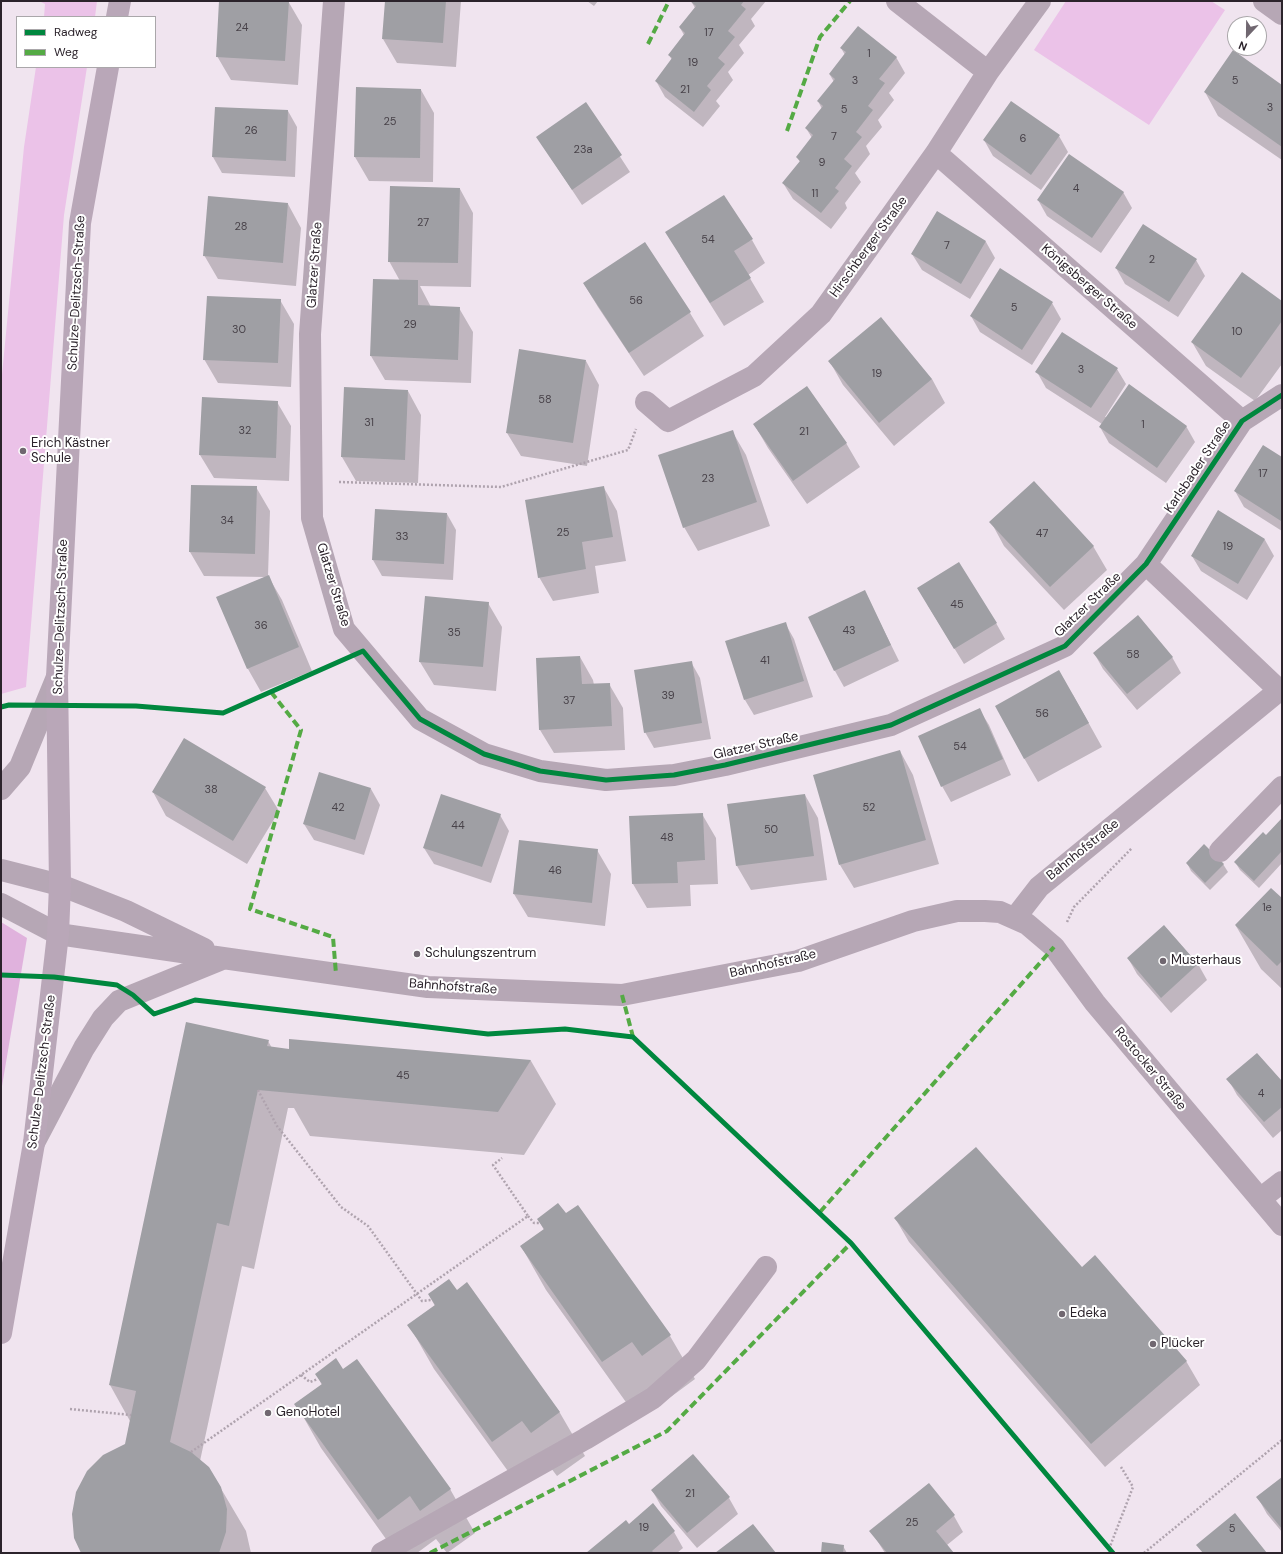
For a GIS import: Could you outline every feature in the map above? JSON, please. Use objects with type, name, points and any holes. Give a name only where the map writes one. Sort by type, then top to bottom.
[{"type":"main road","points":[[117,16],[120,1]]},
{"type":"main road","name":"Schulze-Delitzsch-Straße","points":[[1,1333],[34,1143],[58,934],[60,885],[57,677],[80,223],[108,68]]},
{"type":"street","name":"Glatzer Straße","points":[[334,1],[310,334],[312,518],[344,629],[420,719],[484,754],[540,771],[606,780],[674,775],[725,765],[891,725],[1065,646],[1146,564]]},
{"type":"street","points":[[897,1],[988,72]]},
{"type":"street","name":"Hirschberger Straße","points":[[646,402],[668,421],[754,376],[821,314],[936,153],[988,72],[1040,1]]},
{"type":"street","points":[[1264,1],[1282,14]]},
{"type":"street","name":"Königsberger Straße","points":[[936,153],[1242,421]]},
{"type":"street","name":"Karlsbader Straße","points":[[1146,564],[1242,421],[1282,395]]},
{"type":"street","points":[[1146,564],[1281,689]]},
{"type":"street","points":[[1,789],[20,767],[57,677]]},
{"type":"street","name":"Bahnhofstraße","points":[[1,904],[58,934],[428,987],[622,995],[798,961],[913,921],[957,911],[985,910],[1000,912],[1015,918],[1038,887],[1281,689]]},
{"type":"street","points":[[1220,850],[1282,787]]},
{"type":"street","points":[[1,870],[60,885],[126,911],[223,958]]},
{"type":"street","name":"Rostocker Straße","points":[[1015,918],[1027,924],[1054,947],[1094,1003],[1282,1225]]},
{"type":"street","points":[[34,1143],[84,1048],[103,1018],[119,1001],[223,958]]},
{"type":"street","points":[[1260,1199],[1282,1182]]},
{"type":"street","points":[[382,1553],[585,1439],[653,1398],[696,1360],[766,1267]]},
{"type":"path","points":[[311,481],[501,487],[628,450],[646,402]]},
{"type":"path","points":[[136,706],[223,713],[363,651]]},
{"type":"path","points":[[633,1037],[851,1243],[1113,1553]]},
{"type":"path","points":[[258,1090],[277,1126],[341,1207],[368,1226],[422,1301],[431,1300]]},
{"type":"path","points":[[502,1158],[493,1165],[528,1216],[534,1223],[540,1223]]},
{"type":"path","points":[[191,1452],[528,1216]]},
{"type":"path","points":[[301,1375],[310,1382],[318,1379]]},
{"type":"path","points":[[70,1409],[131,1415]]},
{"type":"path","points":[[1144,1553],[1282,1440]]},
{"type":"path","points":[[1109,1549],[1132,1487],[1121,1467]]},
{"type":"shaded area","points":[[39,1],[97,1],[95,16],[44,16],[45,4]]},
{"type":"shaded area","points":[[1066,1],[1211,1],[1225,10],[1149,125],[1034,50]]},
{"type":"shaded area","name":"Erich Kästner Schule","points":[[36,68],[87,68],[64,215],[26,687],[1,694],[1,385],[24,147]]},
{"type":"shaded area","points":[[1,922],[27,938],[1,1092]]},
{"type":"building","points":[[219,1],[289,1],[285,61],[216,57]]},
{"type":"building","points":[[385,1],[446,1],[443,43],[382,39]]},
{"type":"building","points":[[690,1],[744,1],[741,5],[746,9],[728,31],[735,37],[718,58],[725,64],[707,86],[711,90],[694,112],[655,81],[672,58],[668,55],[685,33],[679,27],[696,6]]},
{"type":"building","points":[[858,26],[897,57],[879,79],[885,83],[868,106],[873,110],[856,132],[862,137],[844,159],[852,166],[835,188],[839,191],[821,213],[782,183],[800,161],[796,157],[813,135],[805,128],[823,106],[817,101],[835,79],[829,74],[846,52],[840,48]]},
{"type":"building","points":[[1229,56],[1241,56],[1282,85],[1282,147],[1204,92]]},
{"type":"building","points":[[356,87],[421,89],[420,158],[354,157]]},
{"type":"building","points":[[1011,101],[1060,135],[1031,175],[983,140]]},
{"type":"building","points":[[586,102],[622,155],[572,190],[536,137]]},
{"type":"building","points":[[215,107],[288,110],[286,161],[212,157]]},
{"type":"building","points":[[1069,154],[1124,192],[1092,238],[1037,200]]},
{"type":"building","points":[[390,186],[460,188],[458,263],[388,262]]},
{"type":"building","points":[[724,195],[753,239],[734,251],[751,278],[710,303],[665,232]]},
{"type":"building","points":[[208,196],[288,203],[283,263],[203,256]]},
{"type":"building","points":[[937,211],[986,241],[961,284],[911,254]]},
{"type":"building","points":[[1143,224],[1197,259],[1169,302],[1115,268]]},
{"type":"building","points":[[645,242],[691,312],[629,353],[583,283]]},
{"type":"building","points":[[1000,268],[1053,302],[1022,350],[970,316]]},
{"type":"building","points":[[1242,272],[1282,301],[1282,321],[1241,378],[1191,342]]},
{"type":"building","points":[[373,279],[418,280],[418,305],[460,307],[458,360],[370,356]]},
{"type":"building","points":[[207,296],[281,299],[278,363],[203,360]]},
{"type":"building","points":[[881,317],[932,379],[879,423],[828,361]]},
{"type":"building","points":[[1062,332],[1118,368],[1091,408],[1035,372]]},
{"type":"building","points":[[519,349],[586,360],[573,443],[506,433]]},
{"type":"building","points":[[1129,384],[1187,426],[1157,468],[1099,427]]},
{"type":"building","points":[[807,386],[847,443],[793,481],[753,424]]},
{"type":"building","points":[[344,387],[408,390],[405,460],[341,457]]},
{"type":"building","points":[[202,397],[278,401],[276,458],[199,455]]},
{"type":"building","points":[[733,430],[757,502],[683,528],[658,455]]},
{"type":"building","points":[[1263,445],[1282,457],[1281,521],[1234,491]]},
{"type":"building","points":[[1034,481],[1094,546],[1050,587],[989,522]]},
{"type":"building","points":[[191,485],[257,486],[255,554],[189,552]]},
{"type":"building","points":[[604,486],[613,537],[582,542],[586,569],[538,578],[525,500]]},
{"type":"building","points":[[375,509],[447,513],[444,564],[372,560]]},
{"type":"building","points":[[1218,510],[1265,539],[1238,584],[1191,556]]},
{"type":"building","points":[[959,562],[997,623],[954,649],[917,588]]},
{"type":"building","points":[[269,575],[299,647],[247,669],[216,597]]},
{"type":"building","points":[[865,590],[891,645],[834,671],[808,617]]},
{"type":"building","points":[[425,596],[489,602],[483,667],[419,662]]},
{"type":"building","points":[[1138,615],[1173,657],[1127,694],[1093,653]]},
{"type":"building","points":[[786,622],[804,681],[744,700],[725,641]]},
{"type":"building","points":[[580,656],[582,684],[610,683],[612,726],[539,730],[536,658]]},
{"type":"building","points":[[692,661],[702,723],[644,733],[634,670]]},
{"type":"building","points":[[1059,670],[1089,723],[1024,759],[995,706]]},
{"type":"building","points":[[980,708],[1003,759],[941,787],[918,736]]},
{"type":"building","points":[[184,738],[266,787],[233,841],[152,792]]},
{"type":"building","points":[[900,750],[926,840],[839,865],[813,775]]},
{"type":"building","points":[[319,772],[371,788],[355,840],[303,824]]},
{"type":"building","points":[[441,794],[501,814],[482,867],[423,848]]},
{"type":"building","points":[[805,794],[814,856],[736,866],[727,804]]},
{"type":"building","points":[[703,813],[705,860],[677,862],[678,883],[632,884],[629,816]]},
{"type":"building","points":[[1282,818],[1282,851],[1254,881],[1234,862],[1263,832],[1266,835]]},
{"type":"building","points":[[519,840],[598,849],[592,903],[513,894]]},
{"type":"building","points":[[1204,844],[1224,864],[1205,883],[1186,863]]},
{"type":"building","points":[[1271,888],[1282,898],[1282,961],[1277,966],[1235,925]]},
{"type":"building","name":"Musterhaus","points":[[1164,925],[1198,964],[1161,998],[1127,958]]},
{"type":"building","points":[[186,1022],[269,1040],[267,1046],[289,1049],[289,1039],[531,1060],[498,1112],[258,1090],[229,1226],[217,1223],[170,1442],[191,1452],[209,1467],[221,1487],[227,1509],[226,1532],[219,1553],[81,1553],[74,1538],[72,1514],[76,1492],[87,1471],[103,1455],[125,1444],[136,1391],[109,1385]]},
{"type":"building","points":[[1257,1053],[1282,1081],[1282,1107],[1264,1122],[1226,1079]]},
{"type":"building","name":"Edeka","points":[[976,1147],[1082,1267],[1095,1255],[1187,1361],[1091,1444],[894,1218]]},
{"type":"building","points":[[558,1203],[566,1213],[578,1205],[671,1335],[642,1356],[632,1342],[602,1362],[520,1246],[544,1229],[537,1219]]},
{"type":"building","points":[[449,1279],[457,1290],[467,1282],[560,1412],[531,1433],[522,1421],[492,1442],[407,1325],[435,1305],[428,1294]]},
{"type":"building","points":[[336,1358],[343,1369],[357,1359],[451,1489],[420,1511],[410,1496],[378,1520],[294,1404],[322,1384],[315,1374]]},
{"type":"building","points":[[693,1454],[730,1497],[687,1533],[651,1490]]},
{"type":"building","points":[[1282,1477],[1282,1529],[1256,1497]]},
{"type":"building","points":[[929,1483],[955,1515],[936,1531],[954,1553],[887,1553],[869,1531]]},
{"type":"building","points":[[653,1503],[675,1531],[652,1551],[654,1553],[586,1553],[626,1520],[629,1524]]},
{"type":"building","points":[[1235,1513],[1267,1553],[1203,1553],[1196,1545]]},
{"type":"building","points":[[753,1524],[776,1553],[715,1553]]},
{"type":"building","points":[[822,1542],[844,1545],[843,1553],[821,1553]]},
{"type":"marked path","points":[[648,44],[669,1]]},
{"type":"marked path","points":[[787,131],[820,37],[850,1]]},
{"type":"marked path","points":[[271,692],[301,730],[250,909],[333,937],[336,974]]},
{"type":"marked path","points":[[820,1212],[1054,947]]},
{"type":"marked path","points":[[622,995],[633,1037]]},
{"type":"marked path","points":[[430,1553],[667,1431],[851,1243]]},
{"type":"cycle path","points":[[1,707],[9,705],[136,706],[223,713],[363,651],[420,719],[484,754],[540,771],[606,780],[674,775],[725,765],[891,725],[1065,646],[1146,564],[1242,421],[1282,395]]},
{"type":"cycle path","points":[[1,975],[54,977],[117,985],[133,995],[154,1014],[195,1000],[488,1034],[565,1029],[633,1037],[851,1243],[1113,1553]]},
{"type":"place","name":"Erich Kästner Schule","points":[[23,451]]},
{"type":"place","name":"Schulungszentrum","points":[[417,954]]},
{"type":"place","name":"Musterhaus","points":[[1163,961]]},
{"type":"place","name":"Edeka","points":[[1062,1314]]},
{"type":"place","name":"Plücker","points":[[1153,1344]]},
{"type":"place","name":"GenoHotel","points":[[268,1413]]}]
